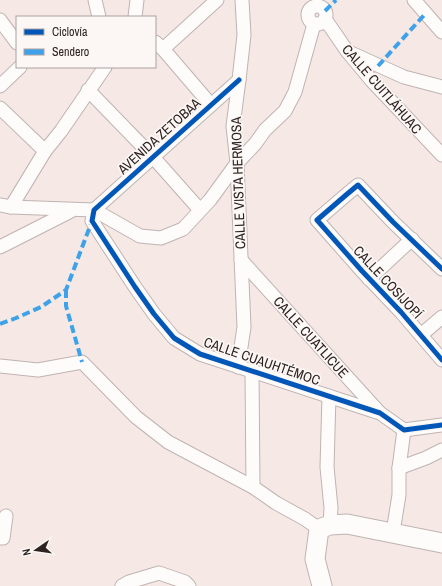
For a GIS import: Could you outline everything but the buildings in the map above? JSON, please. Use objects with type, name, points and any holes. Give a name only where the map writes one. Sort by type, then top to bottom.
[{"type":"street","points":[[95,0],[99,16]]},
{"type":"street","points":[[135,16],[137,0]]},
{"type":"street","points":[[211,105],[159,45],[217,0]]},
{"type":"street","name":"CALLE VISTA HERMOSA","points":[[238,367],[244,327],[237,162],[233,126],[244,35],[242,0]]},
{"type":"street","points":[[414,0],[442,32]]},
{"type":"street","points":[[6,206],[94,210],[140,236],[160,238],[183,229],[210,200],[237,162],[255,144],[265,130],[285,111],[295,92],[319,22],[309,20],[308,4]]},
{"type":"street","points":[[0,20],[16,42]]},
{"type":"street","name":"CALLE CUITLÁHUAC","points":[[319,22],[442,156]]},
{"type":"street","points":[[347,52],[404,77],[442,87]]},
{"type":"street","points":[[0,86],[19,68]]},
{"type":"street","points":[[6,206],[61,131],[104,68]]},
{"type":"street","name":"AVENIDA ZETOBAA","points":[[94,210],[239,80]]},
{"type":"street","points":[[88,90],[153,157],[200,210]]},
{"type":"street","points":[[0,108],[45,151]]},
{"type":"street","name":"CALLE COSIJOPÍ","points":[[412,240],[358,185],[317,220],[442,360]]},
{"type":"street","points":[[0,247],[72,210]]},
{"type":"street","name":"CALLE CUAUHTÉMOC","points":[[94,210],[92,222],[154,314],[174,338],[200,354],[380,413],[404,430]]},
{"type":"street","points":[[369,279],[412,240],[442,269]]},
{"type":"street","name":"CALLE CUATLICUE","points":[[241,260],[380,413]]},
{"type":"street","points":[[421,335],[442,317]]},
{"type":"street","points":[[0,366],[38,370],[82,362],[136,417],[168,442],[253,487],[276,503],[305,519],[325,527],[347,524],[442,543]]},
{"type":"street","points":[[252,372],[253,487]]},
{"type":"street","points":[[322,586],[315,559],[331,508],[327,468],[329,396]]},
{"type":"street","points":[[393,532],[399,495],[399,468],[404,430],[442,425]]},
{"type":"street","points":[[399,468],[426,458],[442,450]]},
{"type":"street","points":[[0,538],[3,538],[6,516]]},
{"type":"street","points":[[125,584],[159,573],[185,582],[189,586]]},
{"type":"marked path","points":[[325,11],[336,0]]},
{"type":"marked path","points":[[378,66],[426,13]]},
{"type":"marked path","points":[[0,324],[41,307],[66,290],[92,221]]},
{"type":"marked path","points":[[66,290],[66,306],[82,362]]},
{"type":"cycle path","points":[[239,80],[94,210],[92,221],[154,314],[174,338],[200,354],[380,413],[404,430],[442,425]]},
{"type":"cycle path","points":[[442,269],[393,222],[358,185],[317,220],[401,312],[442,360]]}]
